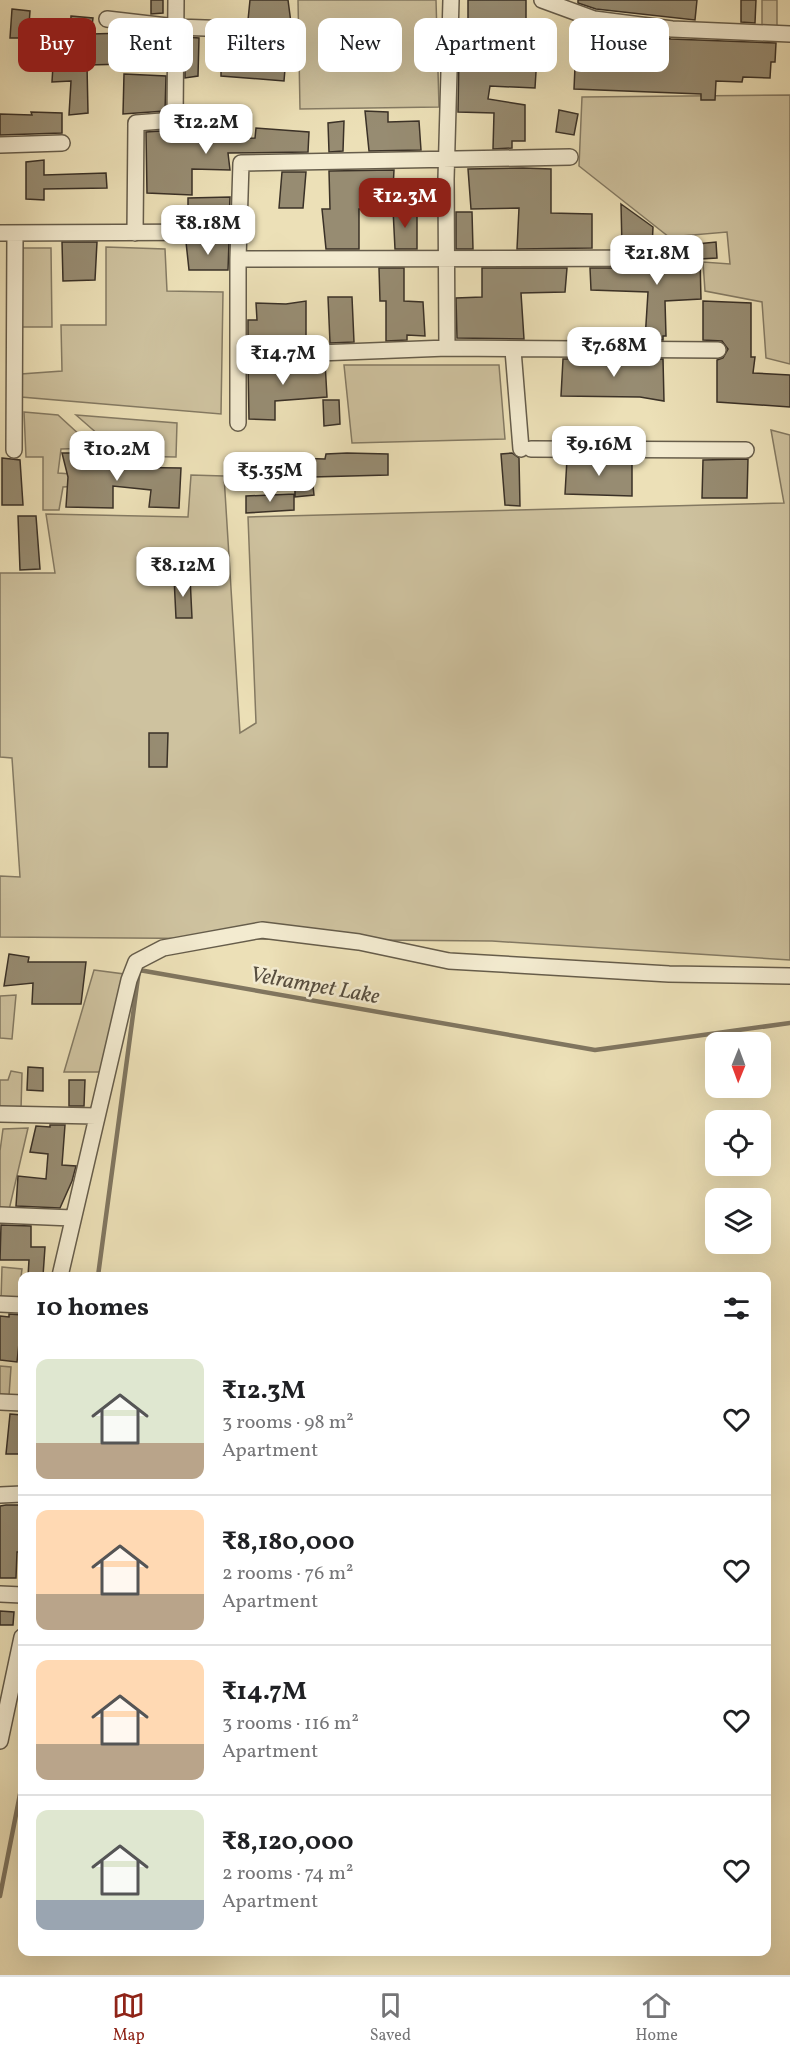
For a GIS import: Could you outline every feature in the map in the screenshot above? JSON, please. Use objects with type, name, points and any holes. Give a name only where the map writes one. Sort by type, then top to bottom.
[{"type":"street","points":[[176,0],[176,18]]},
{"type":"street","points":[[447,348],[447,158],[451,0]]},
{"type":"street","points":[[542,0],[594,19],[672,29],[738,34],[790,34]]},
{"type":"street","points":[[135,232],[136,123],[175,120],[176,72]]},
{"type":"street","points":[[0,145],[62,143]]},
{"type":"street","points":[[238,423],[238,232],[241,163],[570,157]]},
{"type":"street","points":[[14,450],[6,328],[8,233],[238,232]]},
{"type":"street","points":[[238,259],[687,258]]},
{"type":"street","points":[[238,356],[447,348],[718,350]]},
{"type":"street","points":[[513,350],[526,449],[746,450]]},
{"type":"street","points":[[61,1272],[129,980],[136,962],[163,948],[262,930],[359,942],[449,961],[669,974],[790,976]]},
{"type":"street","points":[[0,1114],[96,1116]]},
{"type":"street","points":[[0,1215],[72,1218]]},
{"type":"street","points":[[0,1304],[18,1305]]},
{"type":"street","points":[[0,1402],[18,1403]]},
{"type":"street","points":[[0,1495],[18,1494]]},
{"type":"street","points":[[0,1594],[18,1595]]},
{"type":"street","points":[[0,1741],[5,1700],[18,1652]]},
{"type":"shaded area","points":[[298,0],[436,0],[437,18],[414,18],[414,72],[438,72],[439,107],[300,109],[299,72],[306,72],[306,18],[298,18]]},
{"type":"shaded area","points":[[762,0],[777,0],[777,29],[762,28]]},
{"type":"shaded area","points":[[790,95],[790,364],[766,358],[762,302],[705,291],[703,262],[730,264],[727,232],[669,237],[579,166],[582,97]]},
{"type":"shaded area","points":[[106,247],[165,249],[167,291],[223,292],[221,414],[21,397],[21,374],[62,371],[61,325],[106,325]]},
{"type":"shaded area","points":[[20,248],[51,248],[52,327],[19,327]]},
{"type":"shaded area","points":[[344,365],[499,365],[505,439],[352,443]]},
{"type":"shaded area","points":[[24,412],[58,415],[94,448],[61,449],[58,473],[99,476],[96,485],[63,487],[59,510],[43,510],[43,457],[26,457]]},
{"type":"shaded area","points":[[76,415],[177,423],[176,457],[123,456]]},
{"type":"shaded area","points":[[771,430],[790,435],[790,960],[492,941],[0,937],[0,876],[20,877],[12,758],[0,757],[0,573],[55,573],[46,514],[188,517],[191,475],[224,476],[240,733],[256,723],[248,517],[784,503]]},
{"type":"shaded area","points":[[94,970],[124,974],[101,1072],[64,1072]]},
{"type":"shaded area","points":[[16,995],[12,1039],[0,1038],[0,996]]},
{"type":"shaded area","points":[[11,1071],[22,1073],[21,1110],[0,1110],[0,1080],[8,1080]]},
{"type":"shaded area","points":[[28,1128],[9,1210],[0,1209],[0,1151],[3,1129]]},
{"type":"shaded area","points":[[2,1267],[22,1269],[22,1272],[18,1272],[18,1301],[1,1301]]},
{"type":"shaded area","points":[[0,1366],[11,1367],[9,1396],[0,1396]]},
{"type":"building","points":[[151,0],[163,0],[163,13],[151,14]]},
{"type":"building","points":[[250,0],[288,0],[290,18],[248,18]]},
{"type":"building","points":[[468,0],[526,0],[526,18],[468,18]]},
{"type":"building","points":[[578,0],[697,0],[695,20],[596,9],[578,3]]},
{"type":"building","points":[[741,0],[756,0],[755,23],[741,22]]},
{"type":"building","points":[[12,9],[30,11],[29,18],[18,18],[18,38],[10,38]]},
{"type":"building","points":[[96,34],[108,34],[108,64],[96,65]]},
{"type":"building","points":[[193,38],[199,38],[198,76],[185,78],[185,72],[193,72]]},
{"type":"building","points":[[669,39],[776,43],[775,62],[771,62],[770,78],[743,77],[742,82],[716,81],[715,100],[701,100],[701,94],[574,89],[575,72],[669,72]]},
{"type":"building","points":[[53,72],[87,72],[88,113],[69,115],[71,81],[52,82]]},
{"type":"building","points":[[221,72],[285,72],[284,81],[221,76]]},
{"type":"building","points":[[459,72],[536,72],[535,88],[490,86],[488,99],[525,105],[525,141],[512,141],[512,148],[493,149],[494,113],[458,112]]},
{"type":"building","points":[[124,74],[166,76],[165,111],[123,114]]},
{"type":"building","points":[[559,110],[578,114],[574,135],[556,132]]},
{"type":"building","points":[[365,111],[388,112],[388,122],[419,121],[421,150],[369,151]]},
{"type":"building","points":[[31,112],[62,113],[62,133],[0,135],[0,114],[32,115]]},
{"type":"building","points":[[344,121],[343,151],[329,152],[328,123]]},
{"type":"building","points":[[183,126],[194,126],[192,139],[255,138],[256,128],[309,132],[308,152],[228,153],[230,170],[192,169],[192,195],[147,193],[146,132],[176,130]]},
{"type":"building","points":[[44,160],[44,175],[106,173],[107,188],[44,189],[44,200],[26,199],[26,162]]},
{"type":"building","points":[[468,169],[551,169],[551,213],[592,214],[592,248],[517,249],[519,208],[471,209]]},
{"type":"building","points":[[394,170],[392,208],[359,209],[359,249],[326,249],[322,209],[330,209],[329,171]]},
{"type":"building","points":[[282,172],[306,172],[303,208],[279,208]]},
{"type":"building","points":[[230,197],[229,222],[188,222],[188,198]]},
{"type":"building","points":[[621,204],[653,227],[652,248],[622,248]]},
{"type":"building","points":[[393,209],[417,212],[417,249],[395,249]]},
{"type":"building","points":[[456,212],[472,212],[473,249],[456,249]]},
{"type":"building","points":[[62,242],[97,242],[95,280],[63,281]]},
{"type":"building","points":[[186,242],[229,242],[228,270],[189,270]]},
{"type":"building","points":[[716,242],[717,258],[700,259],[701,299],[665,301],[666,336],[663,336],[663,340],[645,340],[648,292],[591,290],[590,268],[688,268],[696,262],[696,254],[691,249],[676,248],[676,246]]},
{"type":"building","points":[[379,268],[404,268],[404,301],[423,302],[425,336],[407,335],[407,340],[386,341],[386,301],[380,301]]},
{"type":"building","points":[[482,268],[567,268],[565,292],[521,293],[524,339],[457,338],[456,298],[482,297]]},
{"type":"building","points":[[328,297],[352,297],[354,342],[330,343]]},
{"type":"building","points":[[306,301],[306,344],[248,346],[248,320],[257,320],[256,303],[286,304]]},
{"type":"building","points":[[703,301],[751,303],[751,357],[755,357],[753,373],[790,375],[790,407],[717,402],[717,360],[723,358],[728,349],[722,341],[703,340]]},
{"type":"building","points":[[563,359],[663,359],[664,401],[640,397],[561,396]]},
{"type":"building","points":[[325,362],[327,397],[275,401],[275,420],[249,419],[248,365]]},
{"type":"building","points":[[323,400],[339,400],[340,424],[324,426]]},
{"type":"building","points":[[62,453],[105,453],[106,467],[181,468],[179,508],[149,507],[151,490],[113,486],[113,508],[66,507],[68,477]]},
{"type":"building","points":[[512,453],[519,458],[520,506],[505,505],[501,454]]},
{"type":"building","points":[[326,454],[388,454],[388,475],[312,477],[314,495],[295,497],[295,458],[325,459]]},
{"type":"building","points":[[2,458],[20,460],[23,505],[2,505]]},
{"type":"building","points":[[567,459],[632,459],[632,496],[565,494]]},
{"type":"building","points":[[748,459],[747,498],[702,498],[703,460]]},
{"type":"building","points":[[294,494],[294,510],[246,513],[246,496]]},
{"type":"building","points":[[18,516],[36,516],[40,569],[20,570]]},
{"type":"building","points":[[174,577],[190,577],[192,618],[176,618]]},
{"type":"building","points":[[149,733],[168,733],[167,767],[149,767]]},
{"type":"building","points":[[9,954],[29,957],[28,962],[86,962],[81,1004],[32,1004],[33,983],[4,986]]},
{"type":"building","points":[[28,1067],[43,1068],[43,1091],[27,1090]]},
{"type":"building","points":[[69,1080],[85,1080],[84,1106],[69,1106]]},
{"type":"building","points":[[50,1125],[65,1125],[62,1165],[76,1166],[72,1181],[60,1208],[16,1206],[18,1176],[46,1179],[48,1154],[30,1152],[36,1126],[50,1127]]},
{"type":"building","points":[[1,1225],[31,1226],[31,1247],[45,1247],[43,1272],[28,1272],[29,1260],[0,1260]]},
{"type":"building","points":[[9,1314],[18,1315],[17,1362],[0,1360],[0,1316],[9,1317]]},
{"type":"building","points":[[10,1414],[18,1415],[18,1454],[6,1454]]},
{"type":"building","points":[[18,1505],[16,1578],[0,1578],[0,1506]]},
{"type":"building","points":[[0,1611],[14,1612],[13,1625],[0,1625]]},
{"type":"waterway","name":"Velrampet Lake","points":[[99,1272],[139,970],[595,1050],[790,1023]]},
{"type":"waterway","name":"Velrampet Lake","points":[[0,1896],[18,1804]]}]
